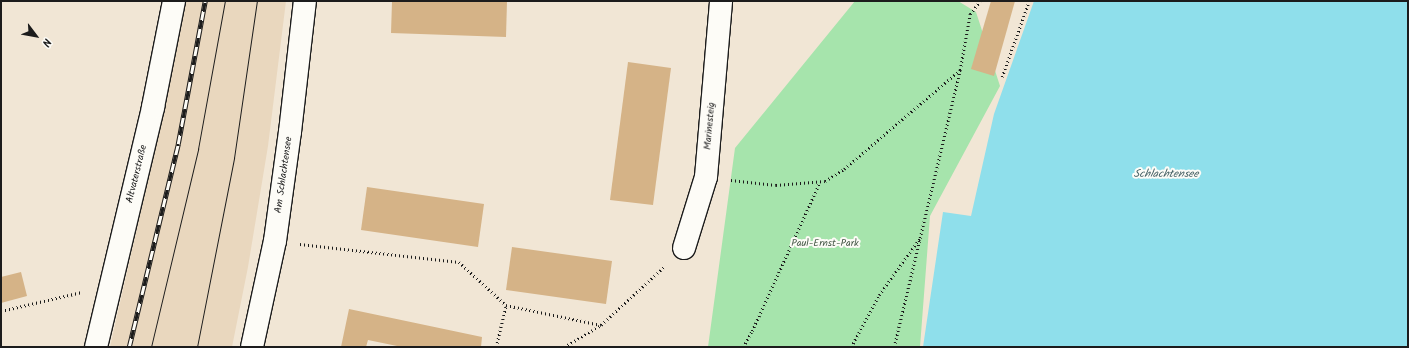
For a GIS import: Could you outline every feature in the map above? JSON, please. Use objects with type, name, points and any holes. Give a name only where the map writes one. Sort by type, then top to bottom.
[{"type":"street","name":"Altvaterstraße","points":[[96,347],[154,107],[174,1]]},
{"type":"street","name":"Am Schlachtensee","points":[[252,347],[275,242],[290,132],[305,1]]},
{"type":"street","name":"Marinesteig","points":[[684,248],[706,177],[721,1]]},
{"type":"path","points":[[894,347],[960,70],[970,14],[980,1]]},
{"type":"path","points":[[1002,77],[1029,1]]},
{"type":"path","points":[[706,177],[776,185],[819,184],[844,169],[960,70]]},
{"type":"path","points":[[743,347],[752,331],[819,184]]},
{"type":"path","points":[[852,347],[879,295],[921,236]]},
{"type":"path","points":[[275,242],[459,262],[506,305],[601,325]]},
{"type":"path","points":[[564,347],[601,325],[684,248]]},
{"type":"path","points":[[1,311],[85,291]]},
{"type":"path","points":[[496,347],[506,305]]},
{"type":"shaded area","points":[[186,1],[286,1],[268,146],[248,267],[232,347],[110,347],[165,105]]},
{"type":"green space","name":"Paul-Ernst-Park","points":[[855,1],[958,1],[976,12],[1000,86],[930,216],[920,347],[708,347],[735,148]]},
{"type":"water","name":"Schlachtensee","points":[[1034,1],[1408,1],[1408,347],[923,347],[943,212],[971,216],[994,114]]},
{"type":"building","points":[[392,1],[507,1],[506,37],[391,33]]},
{"type":"building","points":[[991,1],[1015,1],[994,76],[971,69]]},
{"type":"building","points":[[628,62],[671,68],[653,205],[610,200]]},
{"type":"building","points":[[367,187],[484,204],[478,247],[361,230]]},
{"type":"building","points":[[512,247],[612,261],[606,304],[506,290]]},
{"type":"building","points":[[21,272],[27,296],[1,303],[1,277]]},
{"type":"building","points":[[349,309],[482,337],[481,347],[402,347],[368,340],[366,347],[341,347]]},
{"type":"tram line","points":[[151,347],[198,149],[225,1]]},
{"type":"tram line","points":[[197,347],[234,158],[257,1]]},
{"type":"railway","points":[[129,347],[178,144],[205,1]]}]
